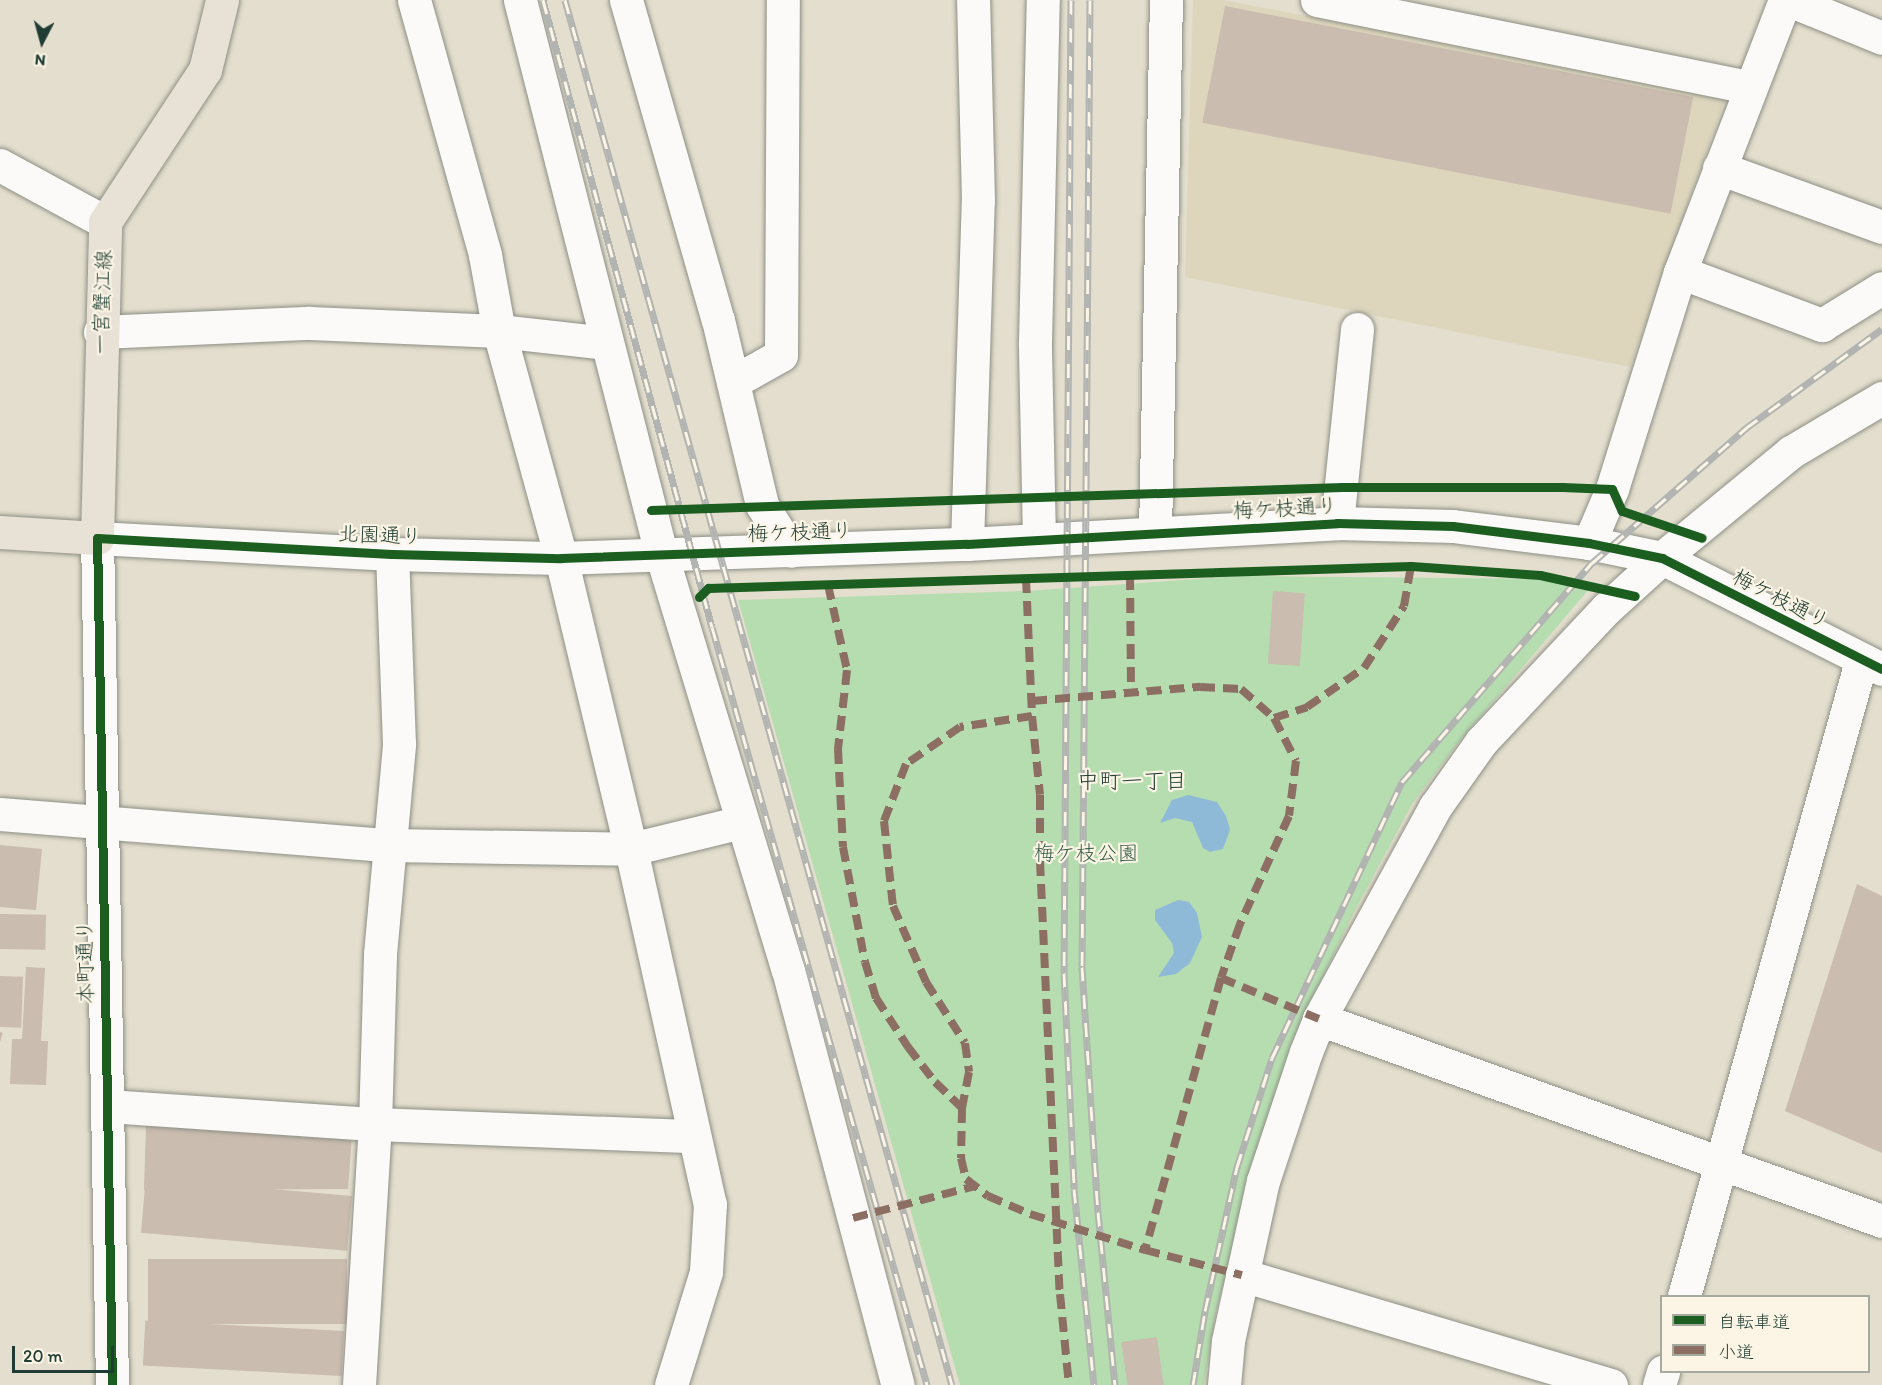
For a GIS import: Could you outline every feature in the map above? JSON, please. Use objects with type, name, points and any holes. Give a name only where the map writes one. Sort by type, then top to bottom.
[{"type":"main road","name":"一宮蟹江線","points":[[98,538],[100,332],[105,222],[205,70],[222,0]]},
{"type":"main road","points":[[0,532],[98,538]]},
{"type":"street","points":[[414,0],[484,255],[499,331],[561,558],[631,849],[710,1204],[706,1272],[671,1385]]},
{"type":"street","points":[[520,0],[539,63],[606,343],[661,553],[788,970],[898,1385]]},
{"type":"street","points":[[626,0],[734,382],[762,506],[791,550]]},
{"type":"street","points":[[734,382],[782,355],[783,0]]},
{"type":"street","points":[[967,544],[978,201],[973,0]]},
{"type":"street","points":[[1039,540],[1035,342],[1043,0]]},
{"type":"street","points":[[1155,532],[1166,0]]},
{"type":"street","points":[[1317,0],[1750,87]]},
{"type":"street","points":[[1589,543],[1611,489],[1680,272],[1750,87],[1787,0],[1882,38]]},
{"type":"street","points":[[0,165],[105,222]]},
{"type":"street","points":[[1719,168],[1882,227]]},
{"type":"street","points":[[1680,272],[1822,325],[1882,288]]},
{"type":"street","points":[[100,332],[310,323],[499,331],[606,343]]},
{"type":"street","points":[[1337,523],[1357,329]]},
{"type":"street","points":[[1224,1385],[1242,1275],[1263,1181],[1319,1018],[1435,807],[1481,742],[1606,609],[1662,558],[1791,452],[1882,398]]},
{"type":"street","name":"梅ケ枝通り","points":[[661,553],[967,544],[1337,523],[1452,526],[1589,543],[1662,558],[1871,665]]},
{"type":"street","name":"北園通り","points":[[98,538],[392,554],[561,558],[661,553]]},
{"type":"street","name":"本町通り","points":[[98,538],[112,1385]]},
{"type":"street","points":[[359,1385],[375,1125],[380,954],[388,844],[399,744],[392,554]]},
{"type":"street","points":[[1684,1295],[1722,1161],[1871,665]]},
{"type":"street","points":[[0,813],[101,823],[388,844],[631,849],[742,822]]},
{"type":"street","points":[[1319,1018],[1722,1161],[1882,1221]]},
{"type":"street","points":[[108,1106],[375,1125],[694,1136]]},
{"type":"street","points":[[1242,1275],[1611,1385]]},
{"type":"shaded area","points":[[1193,0],[1223,0],[1726,97],[1630,367],[1185,277]]},
{"type":"green space","name":"梅ケ枝公園","points":[[1240,576],[1540,579],[1590,588],[1458,743],[1412,804],[1353,914],[1292,1043],[1249,1184],[1216,1312],[1204,1385],[960,1385],[738,600],[1027,591]]},
{"type":"water","points":[[1188,795],[1217,802],[1226,816],[1230,830],[1223,849],[1210,852],[1203,848],[1192,822],[1175,818],[1160,823],[1172,800]]},
{"type":"water","points":[[1178,900],[1189,902],[1197,913],[1202,937],[1190,963],[1176,974],[1158,977],[1174,953],[1172,943],[1155,920],[1155,910]]},
{"type":"building","points":[[1225,6],[1693,97],[1671,214],[1202,123]]},
{"type":"building","points":[[1273,591],[1305,593],[1300,666],[1268,664]]},
{"type":"building","points":[[0,845],[42,849],[36,910],[0,907]]},
{"type":"building","points":[[1857,884],[1882,896],[1882,1153],[1785,1111]]},
{"type":"building","points":[[0,914],[46,915],[45,950],[0,949]]},
{"type":"building","points":[[26,967],[45,968],[41,1041],[48,1041],[46,1085],[10,1084],[12,1039],[22,1039]]},
{"type":"building","points":[[0,976],[23,977],[21,1028],[0,1027]]},
{"type":"building","points":[[146,1125],[352,1135],[348,1189],[144,1190]]},
{"type":"building","points":[[146,1178],[352,1196],[347,1251],[141,1233]]},
{"type":"building","points":[[148,1259],[347,1259],[347,1324],[148,1324]]},
{"type":"building","points":[[145,1321],[344,1331],[342,1376],[143,1366]]},
{"type":"building","points":[[1157,1337],[1164,1385],[1127,1385],[1121,1342]]},
{"type":"railway","points":[[543,0],[712,627],[927,1385]]},
{"type":"railway","points":[[565,0],[952,1385]]},
{"type":"railway","points":[[1071,0],[1064,973],[1074,1189],[1094,1385]]},
{"type":"railway","points":[[1090,0],[1082,967],[1098,1212],[1115,1385]]},
{"type":"railway","points":[[1193,1385],[1205,1311],[1237,1167],[1272,1058],[1402,782],[1592,563],[1746,428],[1882,329]]},
{"type":"marked path","points":[[1274,718],[1307,707],[1364,668],[1404,606],[1411,566]]},
{"type":"marked path","points":[[1130,575],[1131,691]]},
{"type":"marked path","points":[[1026,578],[1032,716],[960,727],[906,764],[884,821],[893,906],[926,982],[965,1043],[969,1072],[962,1108],[961,1158],[966,1179],[988,1196],[1030,1214],[1145,1250],[1242,1275]]},
{"type":"marked path","points":[[828,585],[847,670],[838,749],[843,847],[865,962],[876,998],[908,1047],[935,1082],[962,1108]]},
{"type":"marked path","points":[[1032,701],[1200,687],[1241,689],[1274,718],[1296,761],[1289,816],[1240,924],[1221,978],[1145,1250]]},
{"type":"marked path","points":[[1032,716],[1040,795],[1040,861],[1060,1294],[1069,1385]]},
{"type":"marked path","points":[[1221,978],[1319,1019]]},
{"type":"marked path","points":[[853,1218],[976,1186]]},
{"type":"cycle path","points":[[651,510],[1342,487],[1562,487],[1612,489],[1622,511],[1702,538]]},
{"type":"cycle path","points":[[112,1385],[97,538],[392,554],[561,558],[967,544],[1337,523],[1453,526],[1589,543],[1662,558],[1882,669]]},
{"type":"cycle path","points":[[699,597],[708,588],[1411,566],[1540,575],[1635,596]]},
{"type":"district","name":"中町一丁目","points":[[1132,781]]}]
